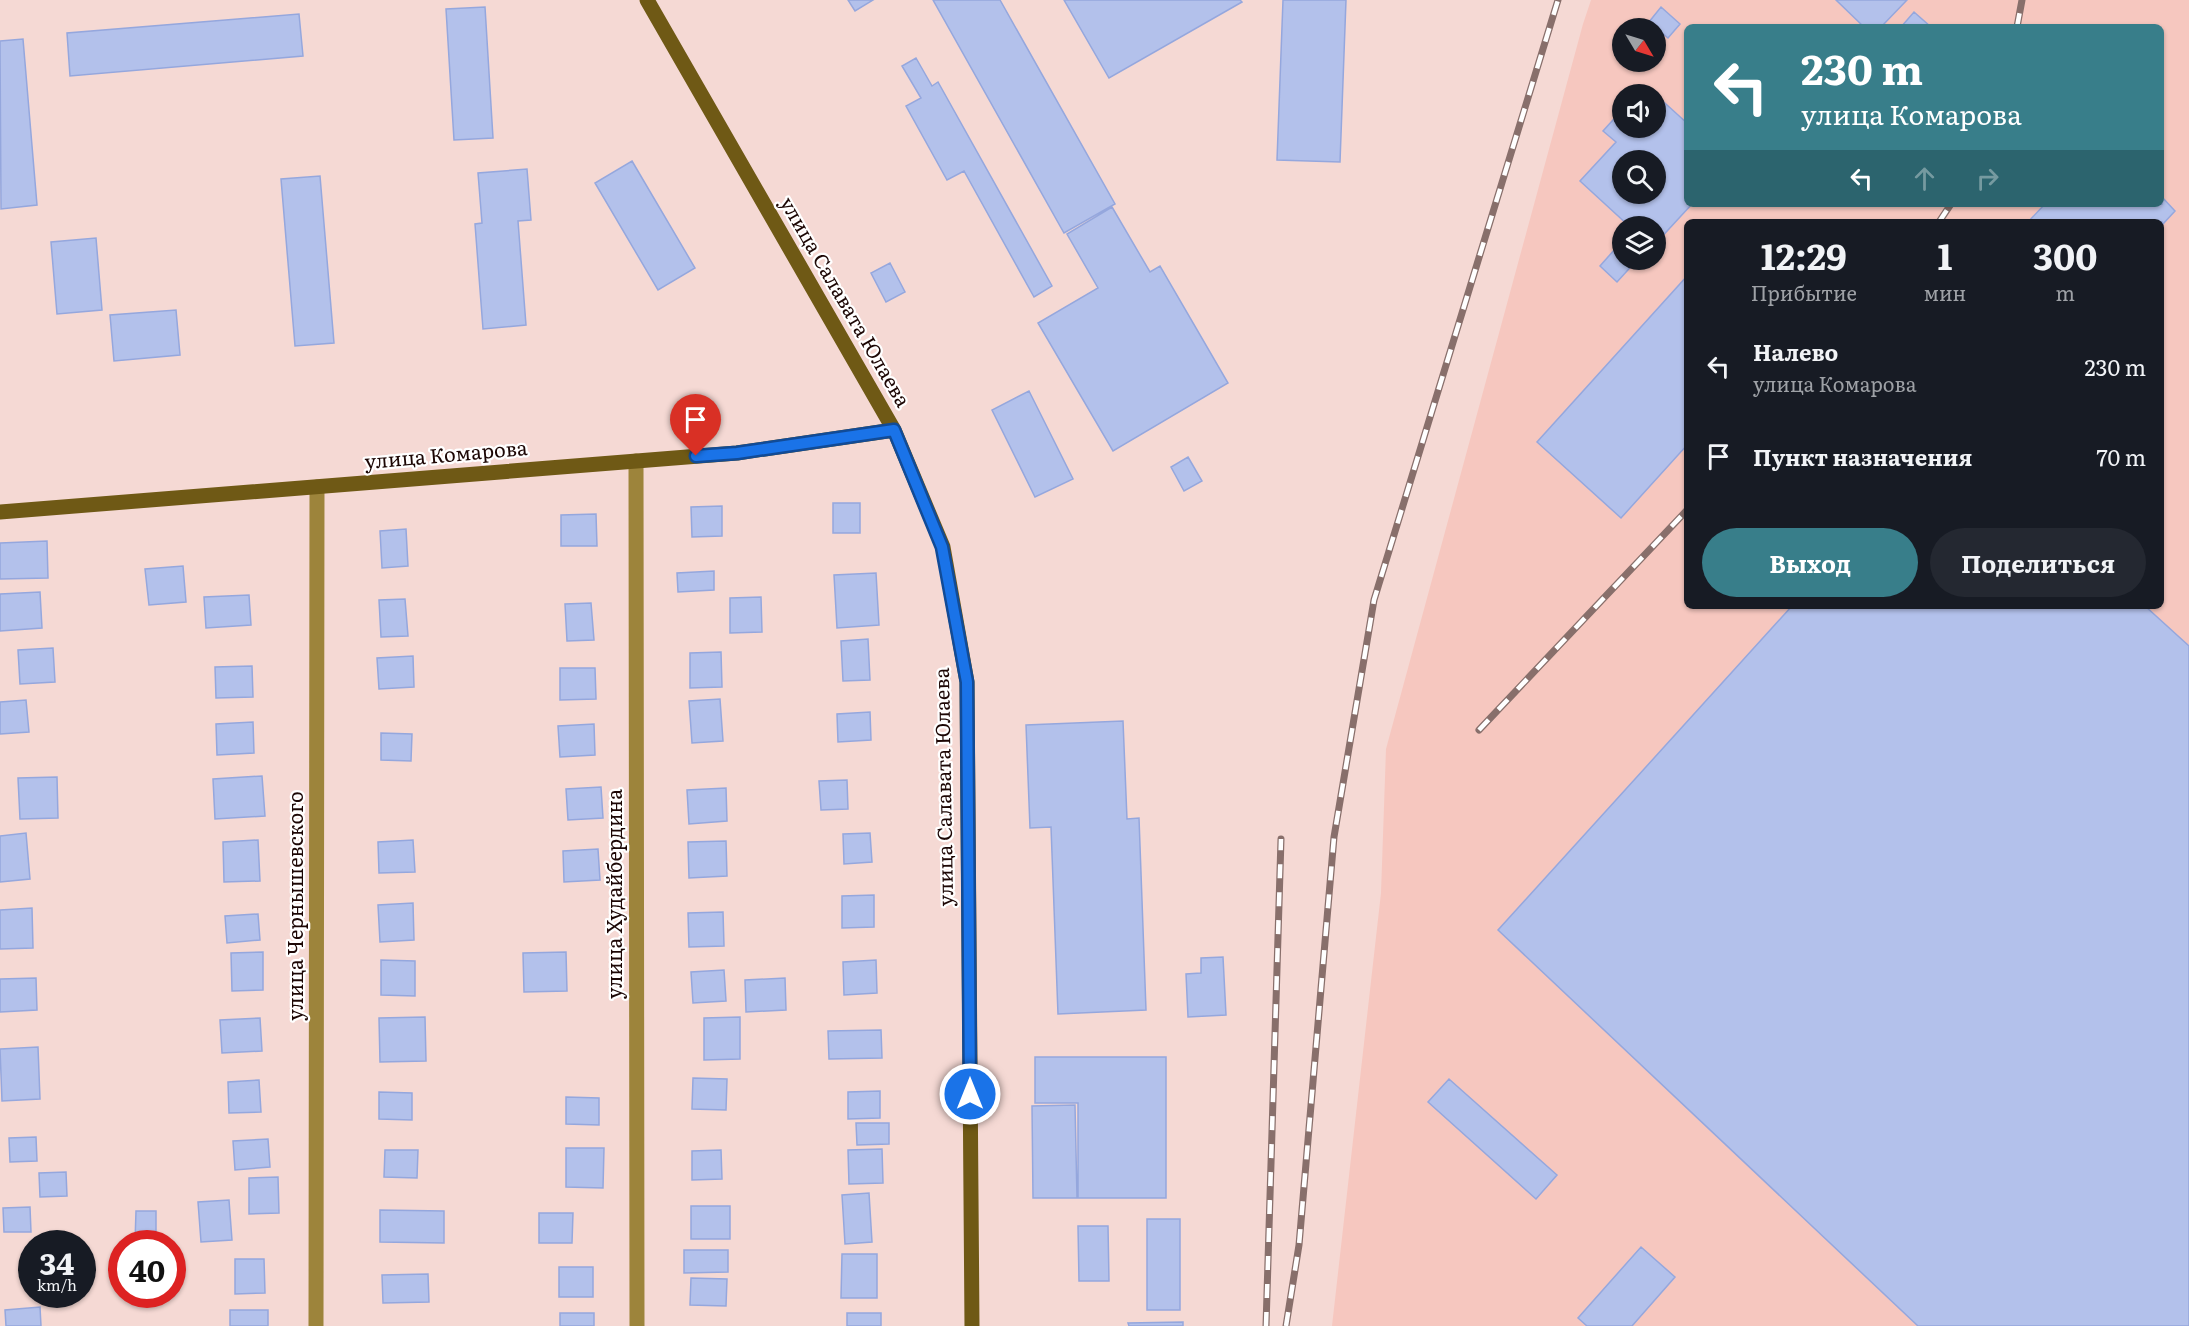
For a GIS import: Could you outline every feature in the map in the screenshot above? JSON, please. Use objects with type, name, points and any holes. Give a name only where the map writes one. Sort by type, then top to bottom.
[{"type":"street","name":"улица Салавата Юлаева","points":[[647,0],[894,430],[942,547],[967,682],[972,1326]]},
{"type":"street","name":"улица Комарова","points":[[0,512],[737,453],[894,430]]},
{"type":"street","name":"улица Худайбердина","points":[[636,461],[637,1326]]},
{"type":"street","name":"улица Чернышевского","points":[[316,1326],[317,487]]},
{"type":"shaded area","points":[[1591,0],[2189,0],[2189,1326],[1332,1326],[1381,893],[1386,749]]},
{"type":"building","points":[[848,0],[873,0],[855,11]]},
{"type":"building","points":[[933,0],[1000,0],[1115,204],[1064,233]]},
{"type":"building","points":[[1064,0],[1240,0],[1242,2],[1109,78]]},
{"type":"building","points":[[1283,0],[1346,0],[1340,162],[1277,160]]},
{"type":"building","points":[[1836,0],[1907,0],[1884,24],[1861,24]]},
{"type":"building","points":[[485,7],[493,138],[454,140],[446,9]]},
{"type":"building","points":[[1661,7],[1680,24],[1668,38],[1666,36],[1666,18],[1652,18]]},
{"type":"building","points":[[1914,12],[1928,24],[1904,24]]},
{"type":"building","points":[[299,14],[303,56],[70,76],[67,33]]},
{"type":"building","points":[[23,39],[37,205],[1,209],[0,41]]},
{"type":"building","points":[[916,58],[932,86],[938,82],[1052,286],[1034,297],[964,171],[947,180],[906,106],[921,98],[902,66]]},
{"type":"building","points":[[1666,104],[1684,120],[1684,207],[1689,207],[1666,232],[1666,216],[1618,216],[1580,181],[1616,142],[1603,131],[1612,121],[1612,138],[1666,138]]},
{"type":"building","points":[[632,161],[695,268],[658,290],[595,183]]},
{"type":"building","points":[[527,169],[531,220],[518,221],[526,325],[483,329],[475,224],[482,223],[478,173]]},
{"type":"building","points":[[320,176],[334,343],[295,346],[281,179]]},
{"type":"building","points":[[2164,199],[2175,211],[2164,223],[2164,219],[2031,219],[2042,207],[2164,207]]},
{"type":"building","points":[[1112,207],[1150,272],[1160,266],[1228,383],[1113,451],[1038,323],[1098,288],[1067,234]]},
{"type":"building","points":[[96,238],[102,310],[57,314],[51,242]]},
{"type":"building","points":[[1612,252],[1612,270],[1628,270],[1617,282],[1600,266]]},
{"type":"building","points":[[890,263],[905,292],[886,302],[871,273]]},
{"type":"building","points":[[1684,279],[1684,448],[1621,518],[1537,442]]},
{"type":"building","points":[[176,310],[180,355],[114,361],[110,315]]},
{"type":"building","points":[[1029,391],[1073,479],[1035,497],[992,410]]},
{"type":"building","points":[[1188,457],[1202,481],[1184,491],[1171,467]]},
{"type":"building","points":[[833,503],[860,503],[860,533],[833,533]]},
{"type":"building","points":[[722,506],[722,536],[692,537],[691,507]]},
{"type":"building","points":[[596,514],[597,546],[561,546],[561,515]]},
{"type":"building","points":[[406,529],[408,566],[382,568],[380,531]]},
{"type":"building","points":[[47,541],[48,578],[0,579],[0,543]]},
{"type":"building","points":[[183,566],[186,602],[149,605],[145,569]]},
{"type":"building","points":[[714,571],[714,590],[678,592],[677,573]]},
{"type":"building","points":[[876,573],[879,625],[837,628],[834,575]]},
{"type":"building","points":[[40,592],[42,628],[0,631],[0,594]]},
{"type":"building","points":[[249,595],[251,625],[206,628],[204,597]]},
{"type":"building","points":[[761,597],[762,632],[730,633],[730,598]]},
{"type":"building","points":[[405,599],[408,636],[381,637],[379,600]]},
{"type":"building","points":[[591,603],[594,640],[567,641],[565,604]]},
{"type":"building","points":[[1789,609],[2148,609],[2189,646],[2189,1326],[1918,1326],[1498,930]]},
{"type":"building","points":[[868,639],[870,680],[843,681],[841,641]]},
{"type":"building","points":[[53,648],[55,682],[20,684],[18,650]]},
{"type":"building","points":[[721,652],[722,687],[690,688],[690,653]]},
{"type":"building","points":[[413,656],[414,687],[379,689],[377,658]]},
{"type":"building","points":[[252,666],[253,697],[216,698],[215,667]]},
{"type":"building","points":[[560,668],[595,668],[596,699],[560,700]]},
{"type":"building","points":[[720,699],[723,741],[692,743],[689,701]]},
{"type":"building","points":[[26,700],[29,732],[0,734],[0,702]]},
{"type":"building","points":[[870,712],[871,740],[838,742],[837,714]]},
{"type":"building","points":[[1123,721],[1127,819],[1139,818],[1146,1010],[1058,1014],[1051,827],[1030,828],[1026,725]]},
{"type":"building","points":[[253,722],[254,753],[217,755],[216,724]]},
{"type":"building","points":[[594,724],[595,755],[560,757],[558,726]]},
{"type":"building","points":[[381,733],[412,734],[411,761],[381,760]]},
{"type":"building","points":[[262,776],[265,816],[215,819],[213,779]]},
{"type":"building","points":[[57,777],[58,818],[20,819],[18,778]]},
{"type":"building","points":[[847,780],[848,809],[821,810],[819,781]]},
{"type":"building","points":[[601,787],[603,818],[568,820],[566,789]]},
{"type":"building","points":[[726,788],[727,821],[689,824],[687,790]]},
{"type":"building","points":[[26,833],[30,879],[0,882],[0,836]]},
{"type":"building","points":[[870,833],[872,862],[844,864],[843,834]]},
{"type":"building","points":[[258,840],[260,881],[224,882],[223,842]]},
{"type":"building","points":[[413,840],[415,872],[379,873],[378,842]]},
{"type":"building","points":[[726,841],[727,876],[689,878],[688,842]]},
{"type":"building","points":[[598,849],[600,880],[564,882],[563,851]]},
{"type":"building","points":[[874,895],[874,927],[842,928],[842,896]]},
{"type":"building","points":[[413,903],[414,940],[380,942],[378,905]]},
{"type":"building","points":[[32,908],[33,948],[0,949],[0,910]]},
{"type":"building","points":[[723,912],[724,946],[689,947],[688,913]]},
{"type":"building","points":[[258,914],[260,940],[227,943],[225,916]]},
{"type":"building","points":[[263,952],[263,990],[232,991],[231,953]]},
{"type":"building","points":[[566,952],[567,991],[524,992],[523,953]]},
{"type":"building","points":[[1223,957],[1226,1015],[1188,1017],[1186,974],[1201,973],[1201,958]]},
{"type":"building","points":[[381,960],[415,961],[415,996],[381,995]]},
{"type":"building","points":[[876,960],[877,993],[844,995],[843,962]]},
{"type":"building","points":[[724,970],[726,1001],[693,1003],[691,972]]},
{"type":"building","points":[[36,978],[37,1010],[0,1012],[0,979]]},
{"type":"building","points":[[785,978],[786,1010],[746,1012],[745,980]]},
{"type":"building","points":[[425,1017],[426,1061],[380,1062],[379,1018]]},
{"type":"building","points":[[740,1017],[740,1059],[704,1060],[704,1018]]},
{"type":"building","points":[[260,1018],[262,1051],[222,1053],[220,1020]]},
{"type":"building","points":[[881,1030],[882,1058],[829,1059],[828,1031]]},
{"type":"building","points":[[38,1047],[40,1099],[2,1101],[0,1049]]},
{"type":"building","points":[[1035,1057],[1166,1057],[1166,1198],[1078,1198],[1078,1103],[1035,1103]]},
{"type":"building","points":[[693,1078],[727,1079],[726,1110],[692,1109]]},
{"type":"building","points":[[1449,1079],[1557,1175],[1536,1199],[1428,1102]]},
{"type":"building","points":[[259,1080],[261,1112],[229,1113],[228,1082]]},
{"type":"building","points":[[880,1091],[880,1118],[848,1119],[848,1092]]},
{"type":"building","points":[[379,1092],[412,1093],[412,1120],[379,1119]]},
{"type":"building","points":[[566,1097],[599,1098],[599,1125],[566,1124]]},
{"type":"building","points":[[1075,1105],[1077,1198],[1033,1198],[1032,1106]]},
{"type":"building","points":[[856,1123],[889,1123],[889,1144],[857,1145]]},
{"type":"building","points":[[36,1137],[37,1161],[10,1162],[9,1138]]},
{"type":"building","points":[[268,1139],[270,1167],[235,1170],[233,1141]]},
{"type":"building","points":[[566,1148],[604,1148],[603,1188],[566,1187]]},
{"type":"building","points":[[882,1149],[883,1183],[849,1184],[848,1150]]},
{"type":"building","points":[[385,1150],[418,1150],[417,1178],[384,1177]]},
{"type":"building","points":[[721,1150],[722,1179],[692,1180],[692,1151]]},
{"type":"building","points":[[66,1172],[67,1196],[40,1197],[39,1173]]},
{"type":"building","points":[[278,1177],[279,1213],[249,1214],[249,1178]]},
{"type":"building","points":[[869,1193],[872,1242],[845,1244],[842,1195]]},
{"type":"building","points":[[229,1200],[232,1240],[201,1242],[198,1202]]},
{"type":"building","points":[[691,1206],[730,1206],[730,1239],[691,1239]]},
{"type":"building","points":[[30,1207],[31,1230],[4,1232],[3,1208]]},
{"type":"building","points":[[380,1210],[444,1211],[444,1243],[380,1242]]},
{"type":"building","points":[[136,1211],[156,1211],[156,1230],[135,1230]]},
{"type":"building","points":[[539,1213],[573,1213],[572,1243],[539,1243]]},
{"type":"building","points":[[1147,1219],[1180,1219],[1180,1310],[1147,1310]]},
{"type":"building","points":[[1078,1226],[1108,1226],[1109,1281],[1079,1281]]},
{"type":"building","points":[[1641,1247],[1675,1277],[1632,1326],[1587,1326],[1578,1318]]},
{"type":"building","points":[[684,1250],[728,1250],[728,1272],[684,1273]]},
{"type":"building","points":[[842,1254],[877,1254],[877,1298],[841,1298]]},
{"type":"building","points":[[235,1259],[264,1259],[265,1293],[235,1294]]},
{"type":"building","points":[[559,1267],[593,1267],[593,1297],[559,1297]]},
{"type":"building","points":[[428,1274],[429,1302],[383,1303],[382,1275]]},
{"type":"building","points":[[691,1278],[727,1279],[726,1306],[690,1305]]},
{"type":"building","points":[[40,1308],[41,1326],[6,1326],[5,1310]]},
{"type":"building","points":[[230,1310],[268,1310],[268,1326],[230,1326]]},
{"type":"building","points":[[560,1313],[594,1313],[594,1326],[560,1326]]},
{"type":"building","points":[[847,1313],[881,1313],[881,1326],[847,1326]]},
{"type":"building","points":[[1183,1322],[1183,1326],[1129,1326],[1128,1323]]},
{"type":"railway","points":[[1286,1326],[1299,1245],[1334,837],[1374,600],[1558,0]]},
{"type":"railway","points":[[2018,24],[2022,0]]},
{"type":"railway","points":[[1941,219],[1949,207]]},
{"type":"railway","points":[[1479,730],[1684,513]]},
{"type":"railway","points":[[1266,1326],[1281,839]]},
{"type":"route","points":[[696,456],[737,453],[894,430],[942,547],[967,682],[970,1094]]}]
